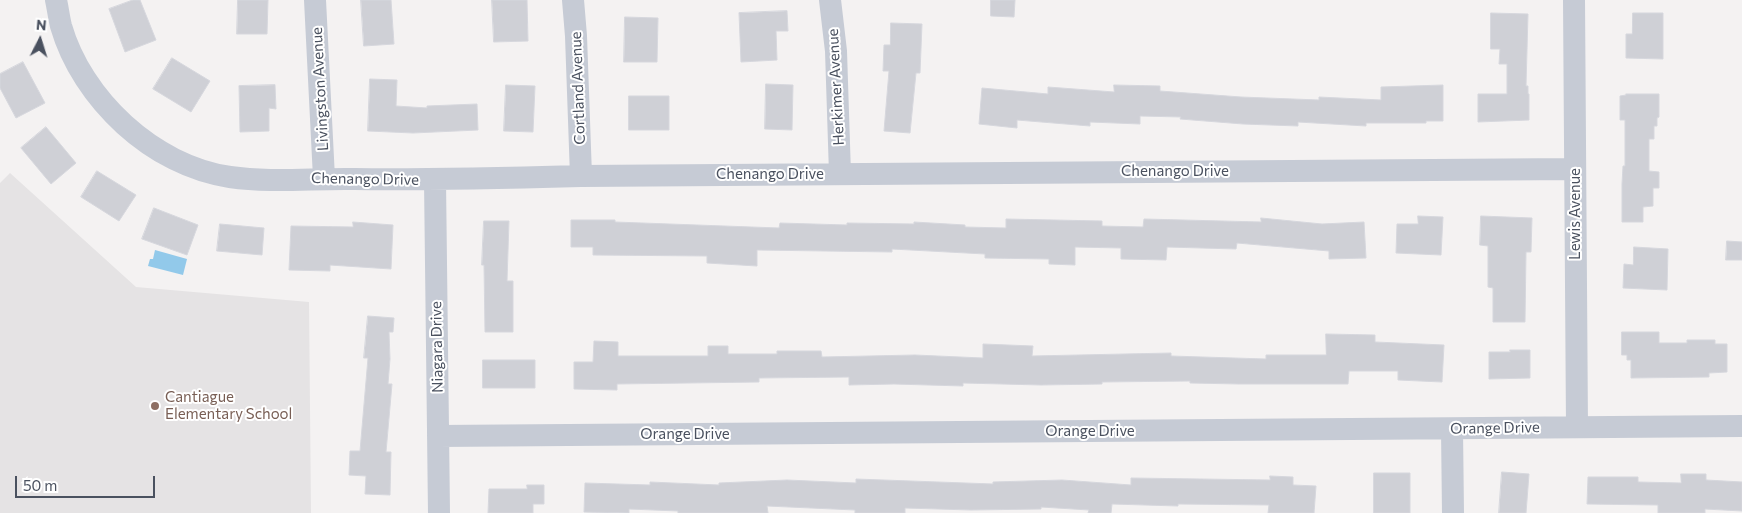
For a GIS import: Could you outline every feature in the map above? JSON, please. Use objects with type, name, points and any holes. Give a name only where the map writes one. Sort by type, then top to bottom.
[{"type":"street","name":"Chenango Drive","points":[[56,0],[61,26],[78,66],[99,98],[120,122],[142,140],[172,158],[228,177],[256,179],[435,180],[581,176],[1575,169]]},
{"type":"street","name":"Livingston Avenue","points":[[315,0],[324,178]]},
{"type":"street","name":"Cortland Avenue","points":[[573,0],[581,176]]},
{"type":"street","name":"Herkimer Avenue","points":[[830,0],[836,51],[840,174]]},
{"type":"street","name":"Lewis Avenue","points":[[1574,0],[1577,427]]},
{"type":"street","name":"Niagara Drive","points":[[435,180],[439,513]]},
{"type":"street","name":"Orange Drive","points":[[438,436],[1742,426]]},
{"type":"street","points":[[1452,429],[1453,513]]},
{"type":"shaded area","name":"Cantiague Elementary School","points":[[10,173],[136,287],[309,302],[311,513],[0,513],[0,183]]},
{"type":"water","points":[[155,250],[187,259],[183,275],[148,266],[150,259],[153,259]]},
{"type":"building","points":[[133,0],[140,0],[156,40],[125,52],[109,9]]},
{"type":"building","points":[[238,0],[268,0],[267,34],[237,34]]},
{"type":"building","points":[[361,0],[391,0],[394,44],[364,46]]},
{"type":"building","points":[[492,0],[527,0],[528,41],[494,42]]},
{"type":"building","points":[[991,0],[1015,0],[1014,17],[991,16]]},
{"type":"building","points":[[787,11],[788,31],[776,31],[777,60],[741,62],[739,13]]},
{"type":"building","points":[[1491,13],[1528,14],[1526,86],[1528,86],[1529,94],[1529,120],[1478,122],[1478,94],[1507,94],[1507,64],[1499,64],[1500,49],[1491,49]]},
{"type":"building","points":[[1633,13],[1663,13],[1663,59],[1626,58],[1626,34],[1632,34]]},
{"type":"building","points":[[625,17],[658,18],[657,62],[624,62]]},
{"type":"building","points":[[891,23],[922,24],[920,73],[916,73],[910,133],[884,131],[889,71],[883,71],[884,45],[890,45]]},
{"type":"building","points":[[172,58],[210,81],[191,112],[153,89]]},
{"type":"building","points":[[23,62],[45,103],[16,118],[0,88],[0,74]]},
{"type":"building","points":[[370,79],[397,80],[396,106],[427,108],[427,106],[477,104],[478,130],[413,133],[368,131]]},
{"type":"building","points":[[766,84],[793,85],[792,130],[765,129]]},
{"type":"building","points":[[275,85],[276,109],[269,108],[269,131],[240,132],[239,86]]},
{"type":"building","points":[[506,85],[535,86],[533,132],[504,131]]},
{"type":"building","points":[[1114,85],[1160,86],[1160,91],[1241,97],[1319,100],[1319,97],[1381,100],[1381,87],[1443,85],[1443,121],[1426,121],[1426,123],[1366,123],[1366,126],[1298,122],[1298,126],[1180,119],[1181,117],[1140,116],[1140,124],[1090,122],[1090,126],[1017,120],[1017,128],[979,124],[982,88],[1048,94],[1048,87],[1114,92]]},
{"type":"building","points":[[1626,94],[1659,94],[1657,126],[1654,126],[1654,139],[1649,139],[1649,171],[1659,172],[1659,188],[1653,188],[1653,206],[1643,207],[1643,222],[1622,222],[1625,120],[1620,120],[1620,96]]},
{"type":"building","points":[[629,96],[669,96],[669,130],[629,130]]},
{"type":"building","points":[[46,127],[76,163],[51,184],[21,148]]},
{"type":"building","points":[[97,171],[136,195],[119,221],[81,197]]},
{"type":"building","points":[[154,208],[198,225],[187,255],[142,239]]},
{"type":"building","points":[[1418,216],[1443,217],[1441,255],[1396,253],[1397,224],[1418,224]]},
{"type":"building","points":[[1481,216],[1532,218],[1531,252],[1526,252],[1525,322],[1493,322],[1493,288],[1488,287],[1488,246],[1480,245]]},
{"type":"building","points":[[1261,218],[1322,224],[1364,222],[1366,258],[1329,259],[1329,251],[1237,243],[1236,249],[1167,247],[1166,260],[1121,259],[1121,248],[1075,247],[1075,265],[1049,264],[1049,259],[985,258],[985,254],[892,249],[892,252],[757,250],[757,266],[707,263],[707,256],[593,255],[593,247],[571,247],[571,220],[615,220],[615,222],[779,228],[780,223],[847,225],[847,223],[914,224],[914,222],[965,225],[965,227],[1006,228],[1006,219],[1102,221],[1102,226],[1143,227],[1144,219],[1261,222]]},
{"type":"building","points":[[484,221],[509,221],[507,281],[513,281],[513,332],[485,332],[484,265],[482,265]]},
{"type":"building","points":[[353,222],[393,225],[391,269],[330,265],[330,271],[289,270],[291,226],[353,227]]},
{"type":"building","points":[[220,224],[264,228],[262,255],[217,251]]},
{"type":"building","points":[[1727,241],[1742,242],[1742,260],[1726,260]]},
{"type":"building","points":[[1634,247],[1668,249],[1667,290],[1623,288],[1624,264],[1633,265]]},
{"type":"building","points":[[368,316],[394,318],[393,332],[389,332],[390,359],[388,384],[392,384],[386,452],[391,452],[390,495],[365,494],[366,476],[349,475],[350,451],[360,451],[368,358],[364,358]]},
{"type":"building","points":[[1622,332],[1659,332],[1659,343],[1715,340],[1715,344],[1727,344],[1727,372],[1709,373],[1709,377],[1631,378],[1631,360],[1627,360],[1627,355],[1622,355]]},
{"type":"building","points":[[1326,334],[1375,335],[1375,342],[1444,345],[1442,382],[1398,380],[1398,371],[1349,371],[1348,384],[1239,384],[1190,383],[1190,381],[1041,385],[963,383],[963,386],[849,385],[849,377],[759,378],[759,382],[617,384],[617,390],[574,389],[574,362],[593,362],[594,341],[618,342],[618,356],[708,356],[708,346],[728,346],[728,354],[777,354],[777,351],[821,351],[822,357],[915,355],[983,358],[983,344],[1033,346],[1032,356],[1171,353],[1171,356],[1266,359],[1266,355],[1326,355]]},
{"type":"building","points":[[1510,350],[1530,350],[1530,378],[1489,379],[1489,352],[1510,352]]},
{"type":"building","points":[[483,360],[535,360],[535,388],[483,388]]},
{"type":"building","points":[[1502,472],[1529,474],[1526,513],[1499,513]]},
{"type":"building","points":[[1374,473],[1410,473],[1410,513],[1374,513]]},
{"type":"building","points":[[1681,474],[1706,474],[1706,480],[1742,482],[1742,511],[1705,509],[1705,513],[1658,513],[1658,505],[1587,504],[1588,477],[1638,477],[1638,482],[1681,483]]},
{"type":"building","points":[[1270,476],[1293,477],[1293,485],[1316,486],[1314,513],[1268,513],[1269,505],[1178,504],[1178,506],[1112,504],[1111,513],[1088,513],[1089,510],[1041,507],[1041,509],[971,510],[905,508],[905,513],[855,513],[855,510],[767,506],[768,513],[678,513],[678,511],[629,509],[629,513],[584,512],[585,483],[650,485],[650,482],[719,485],[719,483],[787,480],[856,483],[856,479],[993,484],[993,482],[1062,480],[1131,485],[1131,478],[1270,480]]},
{"type":"building","points":[[527,485],[544,485],[544,504],[533,504],[533,513],[488,513],[489,489],[527,489]]},
{"type":"place","name":"Cantiague Elementary School","points":[[155,406]]}]
